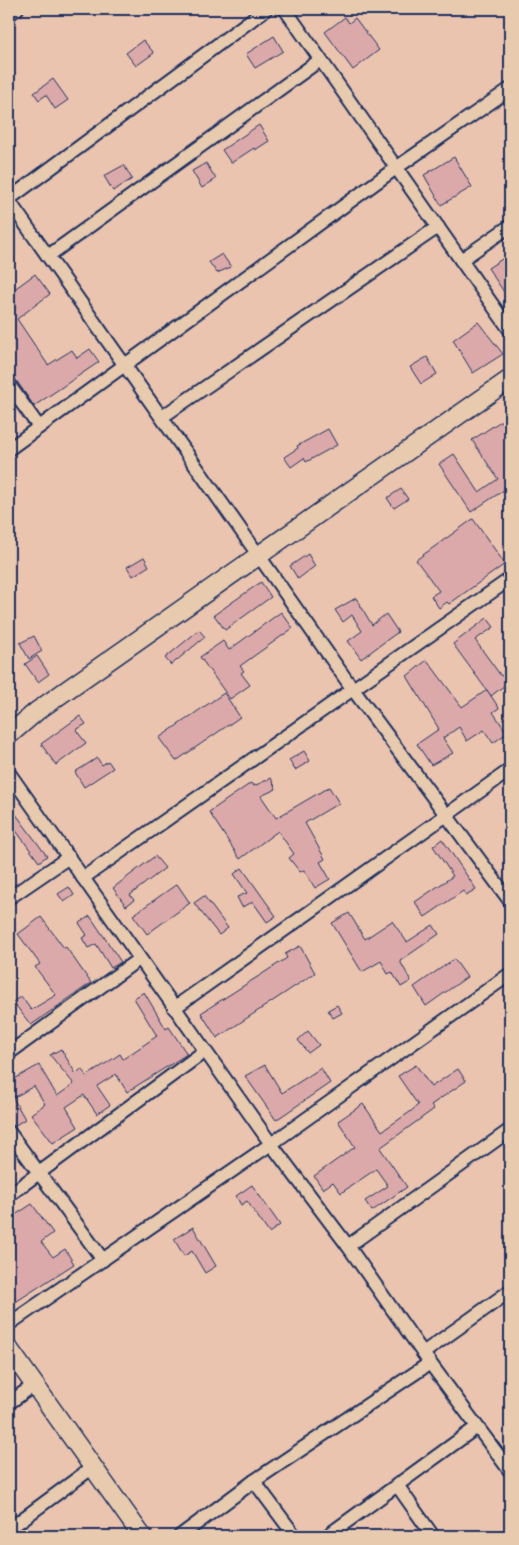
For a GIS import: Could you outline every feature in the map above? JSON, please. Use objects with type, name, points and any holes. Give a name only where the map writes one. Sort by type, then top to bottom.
[{"type":"street","points":[[9,14],[17,9]]},
{"type":"street","points":[[266,9],[9,200],[352,688],[510,901]]},
{"type":"street","points":[[284,9],[510,330]]},
{"type":"street","points":[[48,256],[320,60]]},
{"type":"street","points":[[9,449],[396,168],[510,89]]},
{"type":"street","points":[[461,260],[510,226]]},
{"type":"street","points":[[162,417],[438,227]]},
{"type":"street","points":[[9,735],[37,711],[258,554],[510,379]]},
{"type":"street","points":[[9,385],[40,427]]},
{"type":"street","points":[[83,878],[510,579]]},
{"type":"street","points":[[174,1008],[510,770]]},
{"type":"street","points":[[9,773],[138,959],[271,1144],[348,1246],[426,1358],[510,1471]]},
{"type":"street","points":[[9,898],[69,857]]},
{"type":"street","points":[[9,1053],[138,959]]},
{"type":"street","points":[[9,1324],[271,1144],[510,974]]},
{"type":"street","points":[[9,1195],[205,1051]]},
{"type":"street","points":[[348,1246],[510,1130]]},
{"type":"street","points":[[9,1132],[103,1260]]},
{"type":"street","points":[[180,1536],[426,1358],[510,1291]]},
{"type":"street","points":[[9,1349],[142,1536]]},
{"type":"street","points":[[9,1404],[34,1384]]},
{"type":"street","points":[[327,1536],[477,1427]]},
{"type":"street","points":[[9,1529],[93,1467]]},
{"type":"street","points":[[254,1481],[295,1536]]},
{"type":"street","points":[[397,1485],[433,1536]]},
{"type":"building","points":[[345,17],[349,23],[355,18],[379,50],[353,70],[325,32]]},
{"type":"building","points":[[274,36],[283,51],[255,68],[246,54]]},
{"type":"building","points":[[143,40],[154,53],[136,66],[126,53]]},
{"type":"building","points":[[53,79],[68,100],[55,109],[46,95],[39,100],[34,93]]},
{"type":"building","points":[[259,125],[269,141],[231,163],[222,150]]},
{"type":"building","points":[[454,157],[472,187],[441,205],[424,175]]},
{"type":"building","points":[[206,163],[216,179],[202,188],[192,171]]},
{"type":"building","points":[[124,165],[132,179],[113,191],[104,176]]},
{"type":"building","points":[[222,254],[231,267],[217,273],[209,262]]},
{"type":"building","points":[[510,254],[510,301],[488,268]]},
{"type":"building","points":[[35,274],[50,294],[17,319],[48,365],[72,350],[77,358],[90,349],[99,362],[34,406],[16,380],[9,376],[9,293]]},
{"type":"building","points":[[478,322],[503,354],[473,373],[453,340]]},
{"type":"building","points":[[427,357],[437,374],[421,384],[410,367]]},
{"type":"building","points":[[510,415],[510,486],[471,512],[439,464],[454,454],[479,492],[498,479],[472,440]]},
{"type":"building","points":[[328,429],[337,445],[306,462],[304,458],[291,467],[284,457],[298,448],[297,446]]},
{"type":"building","points":[[401,489],[408,499],[394,508],[387,498]]},
{"type":"building","points":[[473,519],[505,564],[449,604],[447,602],[439,608],[431,596],[439,591],[416,560]]},
{"type":"building","points":[[308,554],[315,566],[298,579],[290,566]]},
{"type":"building","points":[[144,557],[149,566],[133,576],[127,567]]},
{"type":"building","points":[[261,582],[271,597],[225,630],[214,615]]},
{"type":"building","points":[[356,598],[372,625],[386,614],[398,632],[361,659],[348,641],[362,631],[352,615],[343,622],[335,610]]},
{"type":"building","points":[[281,612],[293,628],[240,666],[244,671],[241,673],[250,685],[230,699],[200,657],[223,641],[229,650]]},
{"type":"building","points":[[487,618],[494,627],[475,640],[501,676],[505,674],[510,681],[491,696],[453,644]]},
{"type":"building","points":[[199,630],[205,637],[171,665],[165,658]]},
{"type":"building","points":[[34,636],[42,651],[29,659],[20,643]]},
{"type":"building","points":[[37,656],[49,674],[38,682],[25,664]]},
{"type":"building","points":[[427,660],[462,707],[487,690],[499,708],[493,712],[507,733],[493,743],[484,730],[467,741],[459,727],[443,738],[453,753],[431,765],[417,744],[439,729],[407,676]]},
{"type":"building","points":[[224,693],[240,717],[176,761],[159,738]]},
{"type":"building","points":[[80,716],[86,724],[76,730],[86,743],[56,765],[41,744]]},
{"type":"building","points":[[304,751],[310,761],[295,770],[289,760]]},
{"type":"building","points":[[97,758],[102,765],[108,761],[113,768],[84,787],[75,772]]},
{"type":"building","points":[[271,778],[276,789],[261,796],[276,818],[329,787],[339,803],[305,823],[325,859],[320,862],[330,879],[315,888],[304,870],[300,872],[289,858],[294,854],[278,831],[240,859],[209,812],[251,783],[254,786]]},
{"type":"building","points":[[9,805],[47,856],[39,862],[9,821]]},
{"type":"building","points":[[442,839],[476,889],[466,895],[463,891],[425,917],[415,902],[453,876],[433,846]]},
{"type":"building","points":[[155,856],[165,868],[130,895],[134,900],[126,906],[113,888]]},
{"type":"building","points":[[242,868],[276,916],[267,922],[253,902],[242,907],[237,897],[247,893],[234,874]]},
{"type":"building","points":[[177,884],[190,903],[147,934],[133,915]]},
{"type":"building","points":[[69,887],[74,895],[64,902],[58,894]]},
{"type":"building","points":[[204,896],[228,928],[219,935],[194,903]]},
{"type":"building","points":[[349,913],[365,939],[392,921],[407,942],[433,925],[439,934],[400,961],[411,981],[401,987],[392,972],[388,974],[381,961],[362,972],[332,923]]},
{"type":"building","points":[[90,916],[121,962],[111,968],[96,944],[88,948],[82,938],[87,935],[79,923]]},
{"type":"building","points":[[41,917],[64,948],[66,947],[91,983],[31,1025],[13,1002],[21,996],[31,1010],[56,995],[35,967],[40,964],[18,934]]},
{"type":"building","points":[[300,946],[315,973],[217,1038],[201,1013],[287,958],[285,954]]},
{"type":"building","points":[[454,959],[467,977],[426,1006],[414,987]]},
{"type":"building","points":[[144,992],[166,1029],[169,1027],[187,1054],[127,1092],[116,1074],[97,1086],[110,1105],[97,1114],[84,1095],[66,1107],[78,1127],[53,1143],[31,1114],[45,1104],[34,1086],[13,1098],[25,1119],[14,1126],[9,1124],[9,1082],[39,1065],[57,1096],[74,1084],[50,1055],[61,1049],[76,1074],[81,1069],[87,1076],[120,1054],[123,1059],[157,1036],[134,998]]},
{"type":"building","points":[[337,1005],[342,1013],[333,1018],[328,1010]]},
{"type":"building","points":[[308,1031],[319,1045],[308,1053],[298,1040]]},
{"type":"building","points":[[265,1065],[282,1093],[321,1068],[330,1083],[276,1120],[245,1076]]},
{"type":"building","points":[[416,1065],[431,1087],[458,1069],[466,1081],[431,1105],[434,1109],[380,1148],[407,1187],[372,1211],[365,1201],[388,1186],[376,1169],[341,1193],[333,1182],[323,1189],[314,1176],[355,1147],[338,1121],[363,1104],[382,1131],[410,1112],[418,1105],[398,1076]]},
{"type":"building","points":[[252,1185],[280,1225],[269,1233],[247,1201],[241,1205],[236,1196]]},
{"type":"building","points":[[32,1204],[53,1233],[41,1242],[53,1257],[65,1249],[74,1264],[14,1303],[9,1296],[9,1219]]},
{"type":"building","points":[[193,1227],[216,1266],[205,1273],[192,1251],[184,1256],[174,1239]]}]
